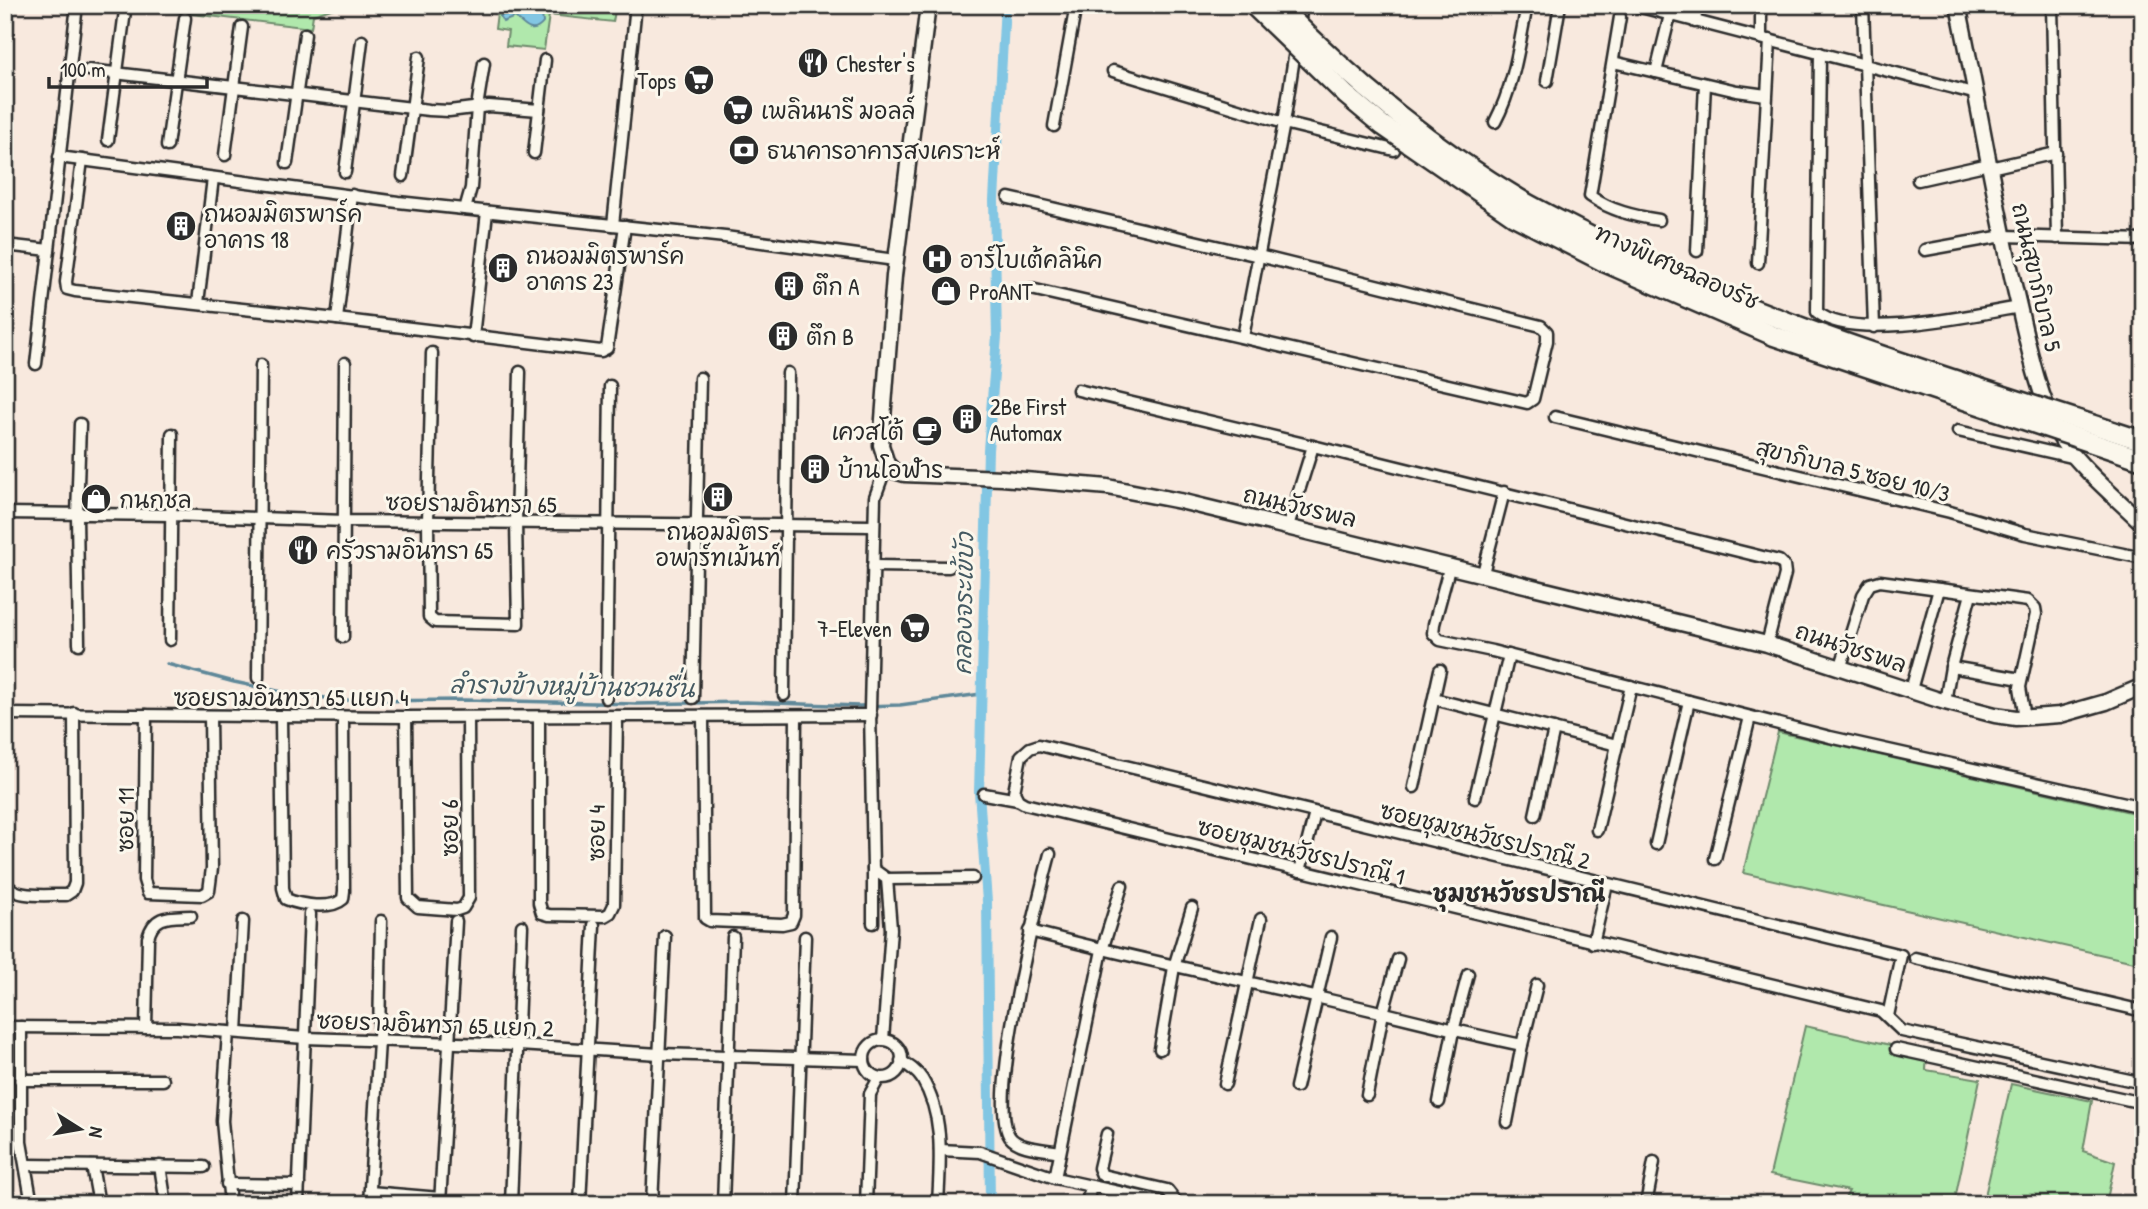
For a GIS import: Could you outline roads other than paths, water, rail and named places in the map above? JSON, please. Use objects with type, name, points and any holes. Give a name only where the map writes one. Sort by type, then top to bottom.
[{"type":"highway","name":"ทางพิเศษฉลองรัช","points":[[1253,5],[1382,125],[1503,208],[1537,228],[1606,263],[1774,336],[2143,460]]},
{"type":"highway","name":"ทางพิเศษฉลองรัช","points":[[1278,5],[1371,93],[1442,147],[1521,200],[1610,246],[1687,282],[1782,321],[2143,441]]},
{"type":"main road","points":[[887,464],[881,445],[895,260],[928,5]]},
{"type":"main road","name":"ถนนสุขาภิบาล 5","points":[[1958,5],[2003,236],[2038,385],[2060,438],[2076,458],[2143,524]]},
{"type":"main road","name":"ถนนวัชรพล","points":[[887,464],[894,471],[904,474],[1002,478],[1128,490],[1287,526],[1767,643],[1945,702],[1995,715],[2043,718],[2078,711],[2143,686]]},
{"type":"street","points":[[36,363],[77,5]]},
{"type":"street","points":[[612,225],[636,5]]},
{"type":"street","points":[[1055,125],[1076,5]]},
{"type":"street","points":[[1243,337],[1284,123],[1302,5]]},
{"type":"street","points":[[1495,122],[1506,102],[1527,5]]},
{"type":"street","points":[[1547,81],[1560,5]]},
{"type":"street","points":[[1633,5],[1977,94]]},
{"type":"street","points":[[1695,22],[1697,5]]},
{"type":"street","points":[[1758,263],[1766,94],[1761,5]]},
{"type":"street","points":[[1863,5],[1874,327]]},
{"type":"street","points":[[2052,5],[2057,239]]},
{"type":"street","points":[[108,140],[125,11]]},
{"type":"street","points":[[1656,72],[1670,15]]},
{"type":"street","points":[[1620,17],[1590,196],[1605,207],[1633,216],[1660,220]]},
{"type":"street","points":[[167,146],[185,18]]},
{"type":"street","points":[[225,155],[242,27]]},
{"type":"street","points":[[287,163],[305,34]]},
{"type":"street","points":[[345,172],[362,41]]},
{"type":"street","points":[[1820,53],[1817,312],[1824,318],[1874,327],[1942,321],[2019,307]]},
{"type":"street","points":[[403,176],[419,57]]},
{"type":"street","points":[[534,153],[544,60]]},
{"type":"street","points":[[1613,62],[1737,92],[1766,94]]},
{"type":"street","points":[[465,209],[471,188],[477,107],[484,63]]},
{"type":"street","points":[[89,70],[412,108],[449,111],[477,107],[539,110]]},
{"type":"street","points":[[1113,71],[1284,123],[1394,150]]},
{"type":"street","points":[[1697,251],[1705,84]]},
{"type":"street","points":[[1919,180],[2056,153]]},
{"type":"street","points":[[59,157],[487,212],[625,226],[895,260]]},
{"type":"street","points":[[82,160],[67,289],[605,350],[625,226]]},
{"type":"street","points":[[198,303],[213,178]]},
{"type":"street","points":[[337,319],[352,195]]},
{"type":"street","points":[[1009,198],[1542,326],[1547,331],[1547,341],[1532,399],[1527,403],[1031,289]]},
{"type":"street","points":[[472,337],[487,212]]},
{"type":"street","points":[[1925,250],[2003,236],[2143,240]]},
{"type":"street","points":[[5,245],[49,250]]},
{"type":"street","points":[[432,353],[429,617],[435,622],[518,624],[516,522],[520,372]]},
{"type":"street","points":[[344,636],[345,363]]},
{"type":"street","points":[[258,678],[261,365]]},
{"type":"street","points":[[784,695],[788,373]]},
{"type":"street","points":[[693,698],[700,378]]},
{"type":"street","points":[[607,698],[610,386]]},
{"type":"street","points":[[1079,390],[1779,561],[1784,566],[1785,574],[1767,643]]},
{"type":"street","name":"สุขาภิบาล 5 ซอย 10/3","points":[[1555,417],[1950,512],[2025,534],[2143,558]]},
{"type":"street","points":[[79,644],[77,516],[80,425]]},
{"type":"street","points":[[1958,431],[2076,458]]},
{"type":"street","points":[[170,640],[172,434]]},
{"type":"street","points":[[1287,526],[1313,446]]},
{"type":"street","points":[[873,923],[870,699],[873,526],[875,497],[887,464]]},
{"type":"street","points":[[1483,573],[1504,492]]},
{"type":"street","name":"ซอยรามอินทรา 65","points":[[5,513],[345,521],[873,526]]},
{"type":"street","points":[[1450,565],[1433,633],[1440,640],[1909,755],[2143,807]]},
{"type":"street","points":[[873,566],[949,568]]},
{"type":"street","points":[[1841,666],[1863,595],[1870,584],[1880,581],[2028,601],[2035,608],[2035,618],[2021,679],[2020,698],[2025,718]]},
{"type":"street","points":[[1911,690],[1939,589]]},
{"type":"street","points":[[1945,702],[1951,667],[1971,594]]},
{"type":"street","points":[[1475,799],[1509,655]]},
{"type":"street","points":[[1951,667],[2021,679]]},
{"type":"street","points":[[1414,788],[1440,670]]},
{"type":"street","points":[[1597,830],[1631,687]]},
{"type":"street","points":[[1434,699],[1617,744]]},
{"type":"street","points":[[1656,844],[1689,701]]},
{"type":"street","name":"ซอยรามอินทรา 65 แยก 4","points":[[5,713],[342,717],[796,717],[870,713]]},
{"type":"street","points":[[5,882],[8,888],[16,893],[66,895],[72,891],[75,883],[74,713]]},
{"type":"street","name":"ซอย 11","points":[[146,715],[144,886],[148,893],[202,895],[209,891],[211,882],[210,716]]},
{"type":"street","points":[[281,716],[282,888],[286,899],[312,909],[334,905],[343,899],[342,717]]},
{"type":"street","name":"ซอย 6","points":[[407,717],[408,898],[414,905],[457,910],[464,908],[469,898],[468,717]]},
{"type":"street","name":"ซอย 4","points":[[539,717],[539,903],[542,913],[605,916],[614,905],[617,717]]},
{"type":"street","points":[[704,717],[705,918],[710,921],[782,924],[791,922],[794,915],[796,717]]},
{"type":"street","points":[[1716,859],[1750,717]]},
{"type":"street","points":[[1535,815],[1554,729]]},
{"type":"street","name":"ซอยชุมชนวัชรปราณี 2","points":[[1018,800],[1014,792],[1021,756],[1030,748],[1039,745],[1901,955],[1888,1016]]},
{"type":"street","name":"ซอยชุมชนวัชรปราณี 1","points":[[984,794],[1018,800],[1025,804],[1881,1012],[1902,1031],[2143,1083]]},
{"type":"street","points":[[1300,871],[1315,813]]},
{"type":"street","points":[[1050,854],[1030,931],[1007,1054],[1004,1088],[1006,1126],[1011,1138],[1020,1144],[1060,1152]]},
{"type":"street","points":[[873,869],[887,879],[973,878]]},
{"type":"street","points":[[883,1040],[891,929],[887,879]]},
{"type":"street","points":[[1593,943],[1607,884]]},
{"type":"street","points":[[1055,1178],[1102,950],[1122,886]]},
{"type":"street","points":[[1160,1049],[1174,967],[1192,908]]},
{"type":"street","points":[[298,1204],[312,909]]},
{"type":"street","points":[[146,1028],[148,938],[151,926],[169,917],[191,916]]},
{"type":"street","points":[[1225,1084],[1261,919]]},
{"type":"street","points":[[370,1192],[440,1201],[456,920]]},
{"type":"street","points":[[230,1204],[222,1121],[243,921]]},
{"type":"street","points":[[369,1204],[379,1041],[381,921]]},
{"type":"street","points":[[580,1204],[594,925]]},
{"type":"street","points":[[511,1204],[522,926]]},
{"type":"street","points":[[1030,931],[1174,967],[1522,1045]]},
{"type":"street","points":[[652,1204],[665,936]]},
{"type":"street","points":[[723,1204],[733,937]]},
{"type":"street","points":[[795,1204],[805,937]]},
{"type":"street","points":[[1296,1087],[1331,937]]},
{"type":"street","points":[[1915,958],[2143,1011]]},
{"type":"street","points":[[1367,1096],[1383,1013],[1398,959]]},
{"type":"street","points":[[1439,1102],[1468,974]]},
{"type":"street","points":[[1507,1122],[1537,985]]},
{"type":"street","name":"ซอยรามอินทรา 65 แยก 2","points":[[5,1027],[146,1028],[659,1054],[864,1060]]},
{"type":"street","points":[[21,1027],[21,1142],[32,1204]]},
{"type":"street","points":[[883,1040],[894,1045],[901,1055],[896,1072],[885,1078],[868,1072],[864,1060],[864,1054],[872,1044],[883,1040]]},
{"type":"street","points":[[1896,1049],[2143,1103]]},
{"type":"street","points":[[901,1061],[922,1079],[936,1113],[940,1150],[938,1204]]},
{"type":"street","points":[[866,1204],[870,1094],[879,1078]]},
{"type":"street","points":[[20,1080],[163,1080]]},
{"type":"street","points":[[1107,1134],[1100,1168],[1102,1175],[1167,1189],[1178,1204]]},
{"type":"street","points":[[940,1150],[980,1152],[1055,1178],[1159,1201],[1162,1204]]},
{"type":"street","points":[[1646,1204],[1654,1162]]},
{"type":"street","points":[[26,1166],[204,1167]]},
{"type":"street","points":[[92,1166],[99,1204]]},
{"type":"street","points":[[160,1166],[166,1204]]},
{"type":"street","points":[[227,1184],[299,1185]]},
{"type":"street","points":[[1087,1204],[1091,1186]]},
{"type":"water","points":[[510,5],[521,5],[525,13],[538,10],[542,13],[543,23],[531,29],[515,17],[503,22],[500,16],[509,13]]},
{"type":"waterway","name":"คลองจระเข้บัว","points":[[990,1204],[987,902],[979,792],[988,450],[997,336],[994,200],[1005,5]]},
{"type":"waterway","name":"ลำรางข้างหมู่บ้านชวนชื่น","points":[[167,664],[297,695],[356,701],[465,700],[636,704],[746,702],[859,706],[900,705],[981,694]]},
{"type":"place","name":"Chester's","points":[[813,63]]},
{"type":"place","name":"Tops","points":[[699,80]]},
{"type":"place","name":"เพลินนารี มอลล์","points":[[738,110]]},
{"type":"place","name":"ธนาคารอาคารสงเคราะห์","points":[[744,150]]},
{"type":"place","name":"ถนอมมิตรพาร์ค อาคาร 18","points":[[181,226]]},
{"type":"place","name":"อาร์โบเต้คลินิค","points":[[937,259]]},
{"type":"place","name":"ถนอมมิตรพาร์ค อาคาร 23","points":[[503,268]]},
{"type":"place","name":"ตึก A","points":[[789,286]]},
{"type":"place","name":"ProANT","points":[[946,291]]},
{"type":"place","name":"ตึก B","points":[[783,336]]},
{"type":"place","name":"2Be First Automax","points":[[967,419]]},
{"type":"place","name":"เควสโต้","points":[[927,431]]},
{"type":"place","name":"บ้านโอฬาร","points":[[815,469]]},
{"type":"place","name":"ถนอมมิตร อพาร์ทเม้นท์","points":[[718,497]]},
{"type":"place","name":"กนกชล","points":[[96,499]]},
{"type":"place","name":"ครัวรามอินทรา 65","points":[[303,550]]},
{"type":"place","name":"7-Eleven","points":[[915,628]]},
{"type":"district","name":"ชุมชนวัชรปราณี","points":[[1519,893]]}]
